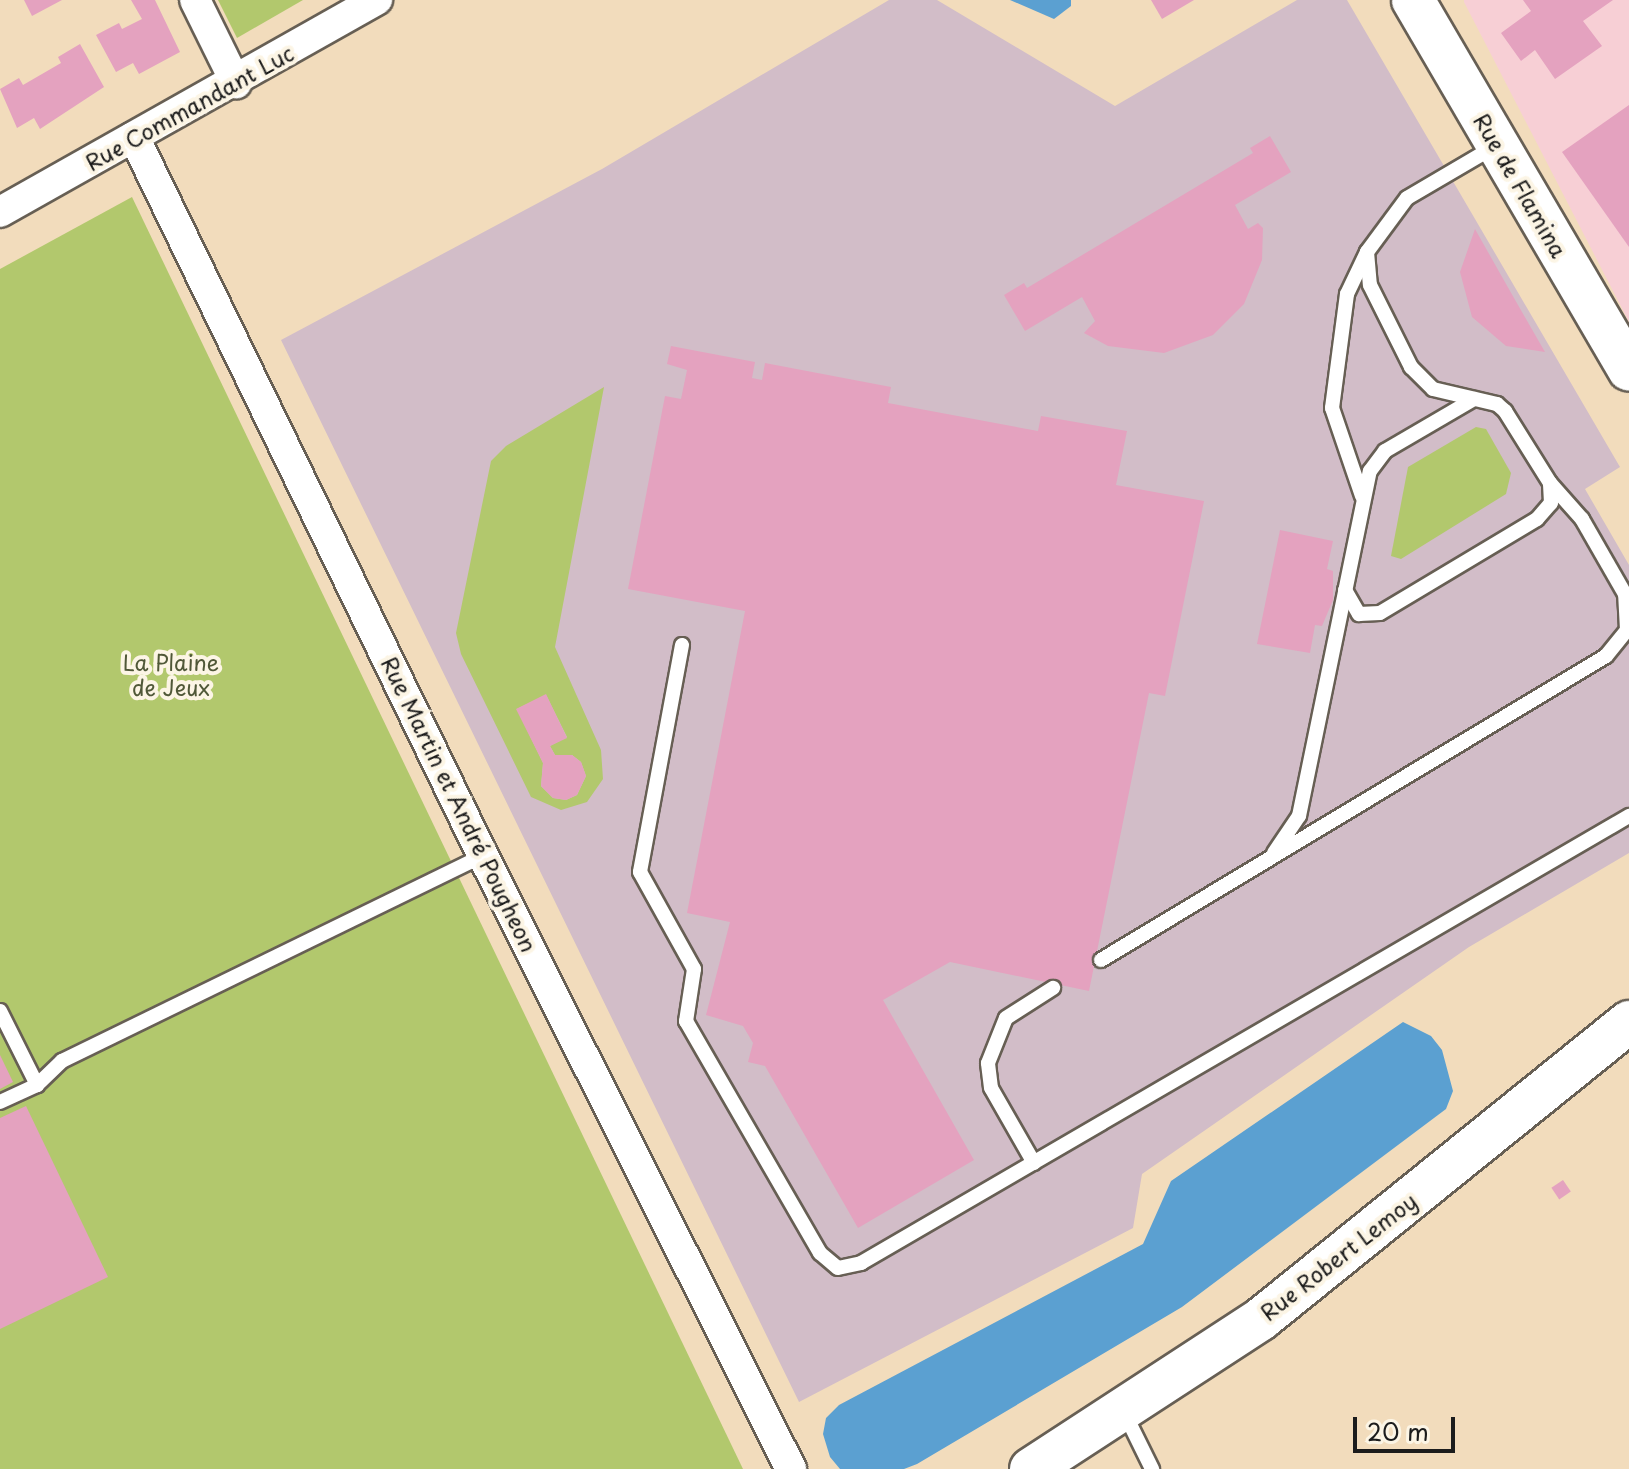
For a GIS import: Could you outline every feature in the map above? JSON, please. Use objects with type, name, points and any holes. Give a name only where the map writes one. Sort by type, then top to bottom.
[{"type":"main road","name":"Rue de Flamina","points":[[1413,0],[1628,366]]},
{"type":"main road","name":"Rue Robert Lemoy","points":[[1031,1469],[1124,1412],[1261,1319],[1629,1022]]},
{"type":"street","points":[[195,0],[236,83]]},
{"type":"street","name":"Rue Commandant Luc","points":[[0,212],[236,83],[377,0]]},
{"type":"street","name":"Rue Martin et André Pougheon","points":[[134,137],[483,856],[791,1469]]},
{"type":"lane","points":[[1362,498],[1331,390],[1347,294],[1367,252],[1407,198],[1498,145]]},
{"type":"lane","points":[[1101,960],[1606,656],[1627,630],[1627,598],[1582,519],[1550,483],[1505,411],[1474,399],[1433,389],[1411,367],[1370,285],[1367,252]]},
{"type":"lane","points":[[1259,867],[1299,816],[1362,498],[1375,460],[1474,399]]},
{"type":"lane","points":[[1344,585],[1347,601],[1359,614],[1380,613],[1537,519],[1551,503],[1550,483]]},
{"type":"lane","points":[[682,645],[640,872],[694,969],[686,1021],[820,1253],[838,1268],[861,1263],[1629,816]]},
{"type":"lane","points":[[0,1102],[37,1085],[62,1061],[483,856]]},
{"type":"lane","points":[[1034,1163],[991,1088],[988,1063],[1006,1018],[1053,988]]},
{"type":"lane","points":[[0,1011],[37,1085]]},
{"type":"lane","points":[[1124,1412],[1152,1469]]},
{"type":"shaded area","points":[[889,0],[937,0],[1115,106],[1297,0],[1347,0],[1620,467],[1585,489],[1629,565],[1629,853],[1469,947],[1142,1174],[1133,1228],[799,1402],[281,340],[602,169]]},
{"type":"shaded area","points":[[1629,0],[1629,322],[1464,2]]},
{"type":"green space","points":[[218,0],[303,0],[237,38]]},
{"type":"green space","name":"La Plaine de Jeux","points":[[132,197],[743,1469],[0,1469],[0,269]]},
{"type":"green space","points":[[604,387],[555,647],[601,750],[603,779],[587,802],[561,810],[531,797],[461,654],[456,633],[491,461],[506,446]],"holes":[[[546,695],[567,737],[550,746],[555,755],[572,755],[581,762],[586,776],[577,795],[566,800],[553,798],[541,786],[543,763],[517,709]]]},
{"type":"green space","points":[[1476,427],[1486,429],[1511,473],[1506,494],[1401,559],[1391,556],[1408,467]]},
{"type":"water","points":[[1010,0],[1071,0],[1071,6],[1054,19]]},
{"type":"water","points":[[1403,1022],[1431,1036],[1442,1050],[1453,1091],[1446,1109],[1182,1307],[917,1464],[904,1469],[840,1469],[830,1457],[823,1434],[826,1418],[839,1405],[1143,1244],[1171,1181]]},
{"type":"building","points":[[24,0],[62,0],[32,16]]},
{"type":"building","points":[[131,0],[155,0],[180,52],[139,74],[133,63],[116,72],[96,35],[119,23],[122,29],[142,19]]},
{"type":"building","points":[[1151,0],[1194,0],[1162,19]]},
{"type":"building","points":[[1523,0],[1613,0],[1583,21],[1602,46],[1555,79],[1535,50],[1521,61],[1501,33],[1531,11]]},
{"type":"building","points":[[80,44],[104,87],[40,129],[34,118],[17,128],[0,89],[19,78],[23,85],[61,63],[58,57]]},
{"type":"building","points":[[1629,105],[1629,247],[1562,152]]},
{"type":"building","points":[[1270,136],[1291,172],[1235,205],[1248,229],[1258,223],[1263,228],[1262,260],[1244,304],[1213,335],[1164,353],[1108,346],[1084,333],[1095,321],[1082,297],[1025,331],[1004,295],[1024,283],[1027,288],[1253,153],[1250,148]]},
{"type":"building","points":[[1475,229],[1545,352],[1506,346],[1472,317],[1460,272]]},
{"type":"building","points":[[671,346],[755,362],[752,378],[762,380],[765,363],[891,387],[888,403],[1038,431],[1041,416],[1127,431],[1116,485],[1204,501],[1165,696],[1149,693],[1089,991],[950,962],[883,1000],[974,1160],[858,1228],[765,1066],[748,1062],[753,1043],[743,1026],[706,1015],[730,922],[687,913],[745,611],[628,589],[665,396],[681,399],[687,370],[667,364]]},
{"type":"building","points":[[1280,530],[1333,541],[1327,569],[1333,571],[1333,600],[1322,626],[1315,625],[1310,653],[1257,644]]},
{"type":"building","points":[[546,694],[567,738],[550,746],[555,755],[572,755],[581,762],[586,776],[577,795],[566,800],[553,798],[541,786],[543,763],[516,709]]},
{"type":"building","points":[[0,1055],[13,1082],[0,1089]]},
{"type":"building","points":[[26,1106],[108,1277],[0,1329],[0,1118]]},
{"type":"building","points":[[1563,1180],[1571,1192],[1559,1199],[1551,1188]]}]
